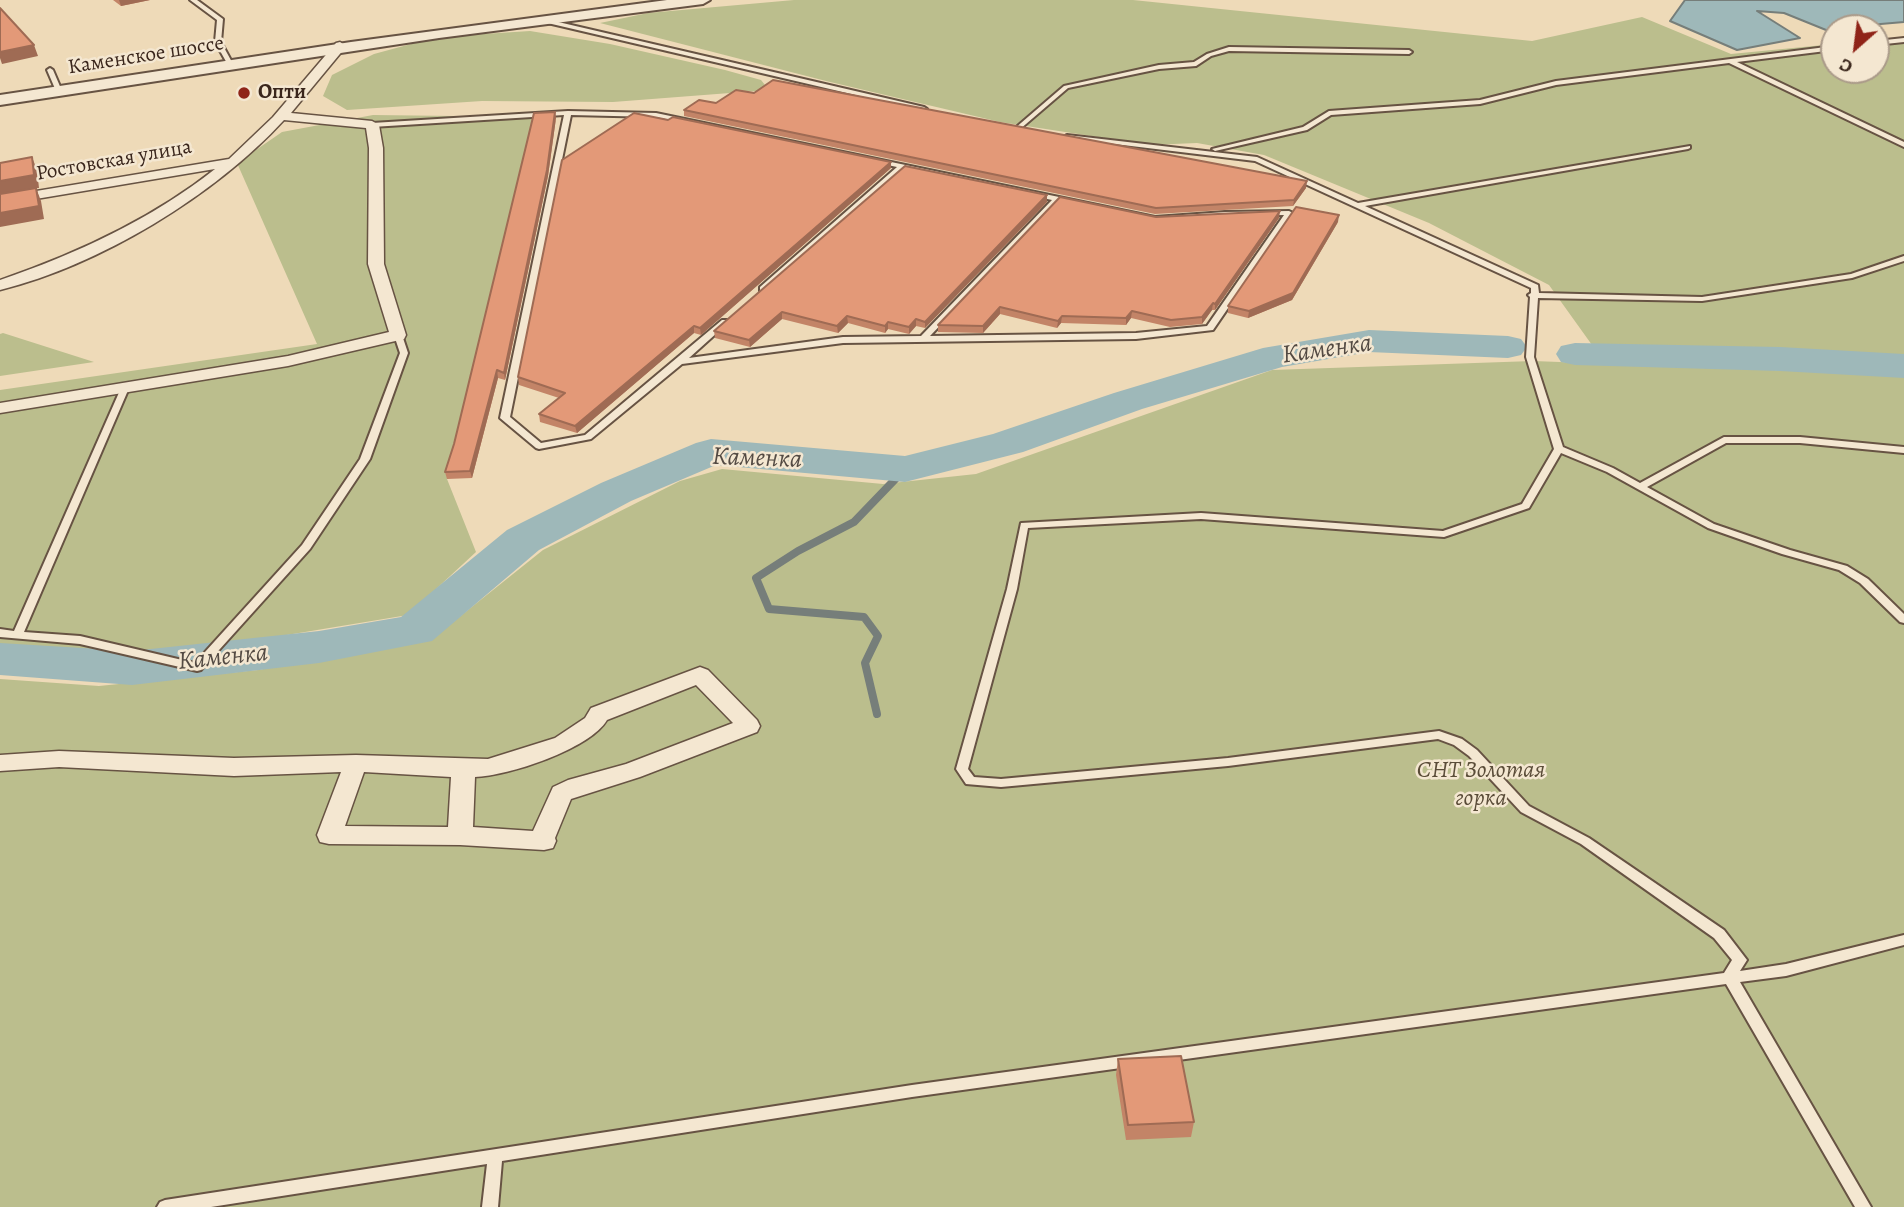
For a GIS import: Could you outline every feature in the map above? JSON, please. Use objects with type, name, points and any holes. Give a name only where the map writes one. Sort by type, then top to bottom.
[{"type":"street","points":[[300,53],[536,19],[703,0]]},
{"type":"street","points":[[0,285],[27,277],[133,229],[182,201],[234,162],[283,116],[340,46]]},
{"type":"street","name":"Каменское шоссе","points":[[0,100],[300,53]]},
{"type":"street","points":[[0,408],[288,361],[398,335],[376,264],[376,148],[372,125],[283,116]]},
{"type":"street","name":"Ростовская улица","points":[[0,201],[234,162]]},
{"type":"street","points":[[0,763],[59,759],[234,767],[356,763],[489,768],[564,744],[593,724],[599,714],[700,675],[749,726],[632,771],[576,786],[561,793],[542,838],[544,841],[460,836],[329,835],[356,763]]},
{"type":"street","points":[[460,836],[463,769]]},
{"type":"lane","points":[[193,0],[220,19],[218,42],[230,64]]},
{"type":"lane","points":[[536,19],[937,112]]},
{"type":"lane","points":[[1017,129],[1066,87],[1159,67],[1196,64],[1209,55],[1229,49],[1409,52]]},
{"type":"lane","points":[[1206,151],[1305,129],[1329,113],[1480,102],[1556,83],[1820,50]]},
{"type":"lane","points":[[1728,60],[1904,145]]},
{"type":"lane","points":[[50,70],[59,91]]},
{"type":"lane","points":[[568,113],[505,418],[539,446],[588,437],[730,317]]},
{"type":"lane","points":[[372,125],[568,113],[656,115],[1155,219],[1289,213],[1210,328],[1136,336],[843,340],[679,362]]},
{"type":"lane","points":[[1004,126],[1030,131]]},
{"type":"lane","points":[[1056,135],[1146,148],[1206,151],[1257,159],[1535,287],[1532,295],[1530,358],[1559,449],[1526,506],[1444,534],[1201,516],[1024,525],[1012,589],[962,769],[970,781],[1001,783],[1228,762],[1439,735],[1458,741],[1473,753],[1525,809],[1585,841],[1719,934],[1740,960],[1729,976]]},
{"type":"lane","points":[[1358,205],[1688,147]]},
{"type":"lane","points":[[750,300],[903,166]]},
{"type":"lane","points":[[922,340],[1057,199]]},
{"type":"lane","points":[[1532,295],[1702,299],[1852,276],[1904,258]]},
{"type":"lane","points":[[0,634],[80,640],[197,667],[306,547],[365,459],[404,353],[398,335]]},
{"type":"lane","points":[[18,634],[125,388]]},
{"type":"lane","points":[[1641,486],[1724,440],[1800,440],[1904,450]]},
{"type":"lane","points":[[1559,449],[1641,486],[1711,526],[1843,568],[1864,581],[1904,620]]},
{"type":"lane","points":[[165,1207],[912,1091],[1786,970],[1904,940]]},
{"type":"lane","points":[[1729,976],[1863,1207]]},
{"type":"lane","points":[[490,1207],[495,1156]]},
{"type":"green space","points":[[794,0],[1133,0],[1532,41],[1642,17],[1731,54],[1820,45],[1820,84],[1890,84],[1890,39],[1904,38],[1904,360],[1592,345],[1549,285],[1429,223],[1264,155],[1197,143],[1150,145],[1000,122],[600,23],[648,13]]},
{"type":"green space","points":[[530,31],[610,44],[725,70],[761,80],[769,90],[613,102],[482,101],[347,110],[323,96],[332,75],[374,54],[437,37]]},
{"type":"green space","points":[[373,115],[536,117],[447,479],[476,552],[408,615],[208,648],[102,654],[0,644],[0,390],[317,344],[237,163],[282,132]]},
{"type":"green space","points":[[0,334],[94,362],[0,376]]},
{"type":"green space","name":"СНТ Золотая горка","points":[[1533,361],[1904,375],[1904,1207],[0,1207],[0,679],[99,686],[258,670],[433,638],[543,550],[680,481],[722,469],[883,484],[976,474],[1272,370]]},
{"type":"water","points":[[1685,0],[1904,0],[1904,22],[1890,23],[1890,14],[1820,14],[1820,28],[1784,13],[1757,11],[1800,38],[1737,50],[1670,21]]},
{"type":"building","points":[[0,8],[34,45],[0,52]]},
{"type":"building","points":[[773,80],[1307,181],[1294,200],[1156,208],[684,110],[699,100],[716,103],[736,90],[754,93]]},
{"type":"building","points":[[555,112],[547,170],[504,373],[497,370],[470,471],[445,472],[534,113]]},
{"type":"building","points":[[634,113],[668,120],[673,117],[891,162],[700,328],[694,326],[575,426],[539,414],[565,393],[518,377],[562,160]]},
{"type":"building","points":[[32,157],[34,175],[0,181],[0,163]]},
{"type":"building","points":[[905,166],[1047,195],[925,322],[916,319],[909,327],[888,322],[885,326],[847,316],[837,326],[782,312],[749,340],[714,331]]},
{"type":"building","points":[[36,188],[39,206],[0,213],[0,194]]},
{"type":"building","points":[[1060,197],[1156,217],[1280,211],[1215,304],[1213,303],[1202,317],[1171,320],[1132,311],[1126,318],[1062,316],[1058,321],[1000,307],[983,326],[938,325]]},
{"type":"building","points":[[1296,207],[1339,215],[1293,293],[1249,311],[1228,306]]},
{"type":"building","points":[[1181,1056],[1194,1122],[1128,1125],[1118,1059]]},
{"type":"waterway","name":"Каменка","points":[[0,659],[132,668],[319,647],[415,630],[523,540],[616,492],[711,452],[905,469],[1008,443],[1128,401],[1277,356],[1369,341],[1508,347]]},
{"type":"waterway","name":"Каменка","points":[[1575,354],[1780,359],[1904,366]]},
{"type":"waterway","points":[[877,714],[865,663],[878,636],[864,617],[769,609],[756,578],[798,551],[854,522],[905,469]]},
{"type":"place","name":"Опти","points":[[244,93]]}]
